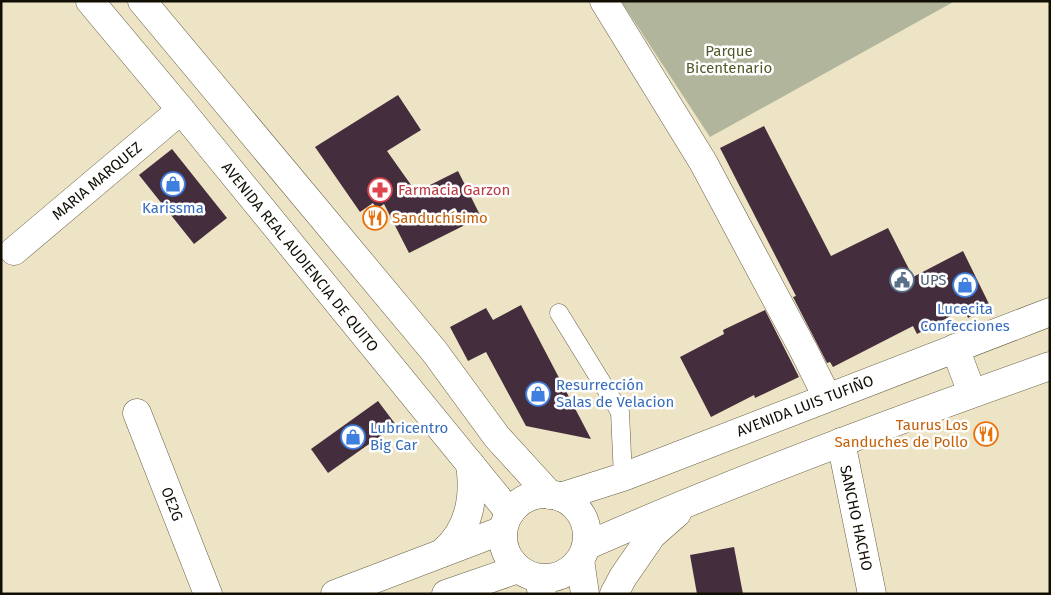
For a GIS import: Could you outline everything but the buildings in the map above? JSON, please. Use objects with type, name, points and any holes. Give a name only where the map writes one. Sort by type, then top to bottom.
[{"type":"main road","name":"AVENIDA REAL AUDIENCIA DE QUITO","points":[[90,1],[470,464],[507,521]]},
{"type":"main road","points":[[142,1],[434,351],[497,436],[555,496],[569,502],[582,516],[586,526],[583,553],[585,594]]},
{"type":"main road","points":[[604,1],[703,162],[827,397]]},
{"type":"main road","name":"MARIA MARQUEZ","points":[[14,252],[181,110]]},
{"type":"main road","name":"AVENIDA LUIS TUFIÑO","points":[[555,496],[623,478],[827,397],[1050,312]]},
{"type":"main road","points":[[955,348],[972,393]]},
{"type":"main road","points":[[446,594],[555,577],[569,571],[583,553],[687,503],[840,442],[1050,366]]},
{"type":"main road","name":"OE2G","points":[[137,413],[208,594]]},
{"type":"main road","name":"SANCHO HACHO","points":[[840,442],[872,594]]},
{"type":"main road","points":[[440,554],[456,539],[467,519],[472,497],[470,464]]},
{"type":"main road","points":[[335,594],[440,554],[507,521],[521,502],[528,498],[555,496]]},
{"type":"main road","points":[[614,594],[623,577],[652,535],[687,503]]},
{"type":"main road","points":[[507,521],[504,548],[508,555],[533,580]]},
{"type":"lane","points":[[559,313],[620,412],[623,478]]},
{"type":"green space","name":"Parque Bicentenario","points":[[621,1],[955,1],[710,137]]},
{"type":"place","name":"Karissma","points":[[173,184]]},
{"type":"place","name":"Farmacia Garzon","points":[[380,190]]},
{"type":"place","name":"Sanduchísimo","points":[[375,218]]},
{"type":"place","name":"UPS","points":[[902,280]]},
{"type":"place","name":"Lucecita Confecciones","points":[[965,285]]},
{"type":"place","name":"Resurrección Salas de Velacion","points":[[538,394]]},
{"type":"place","name":"Taurus Los Sanduches de Pollo","points":[[986,434]]},
{"type":"place","name":"Lubricentro Big Car","points":[[353,437]]}]
